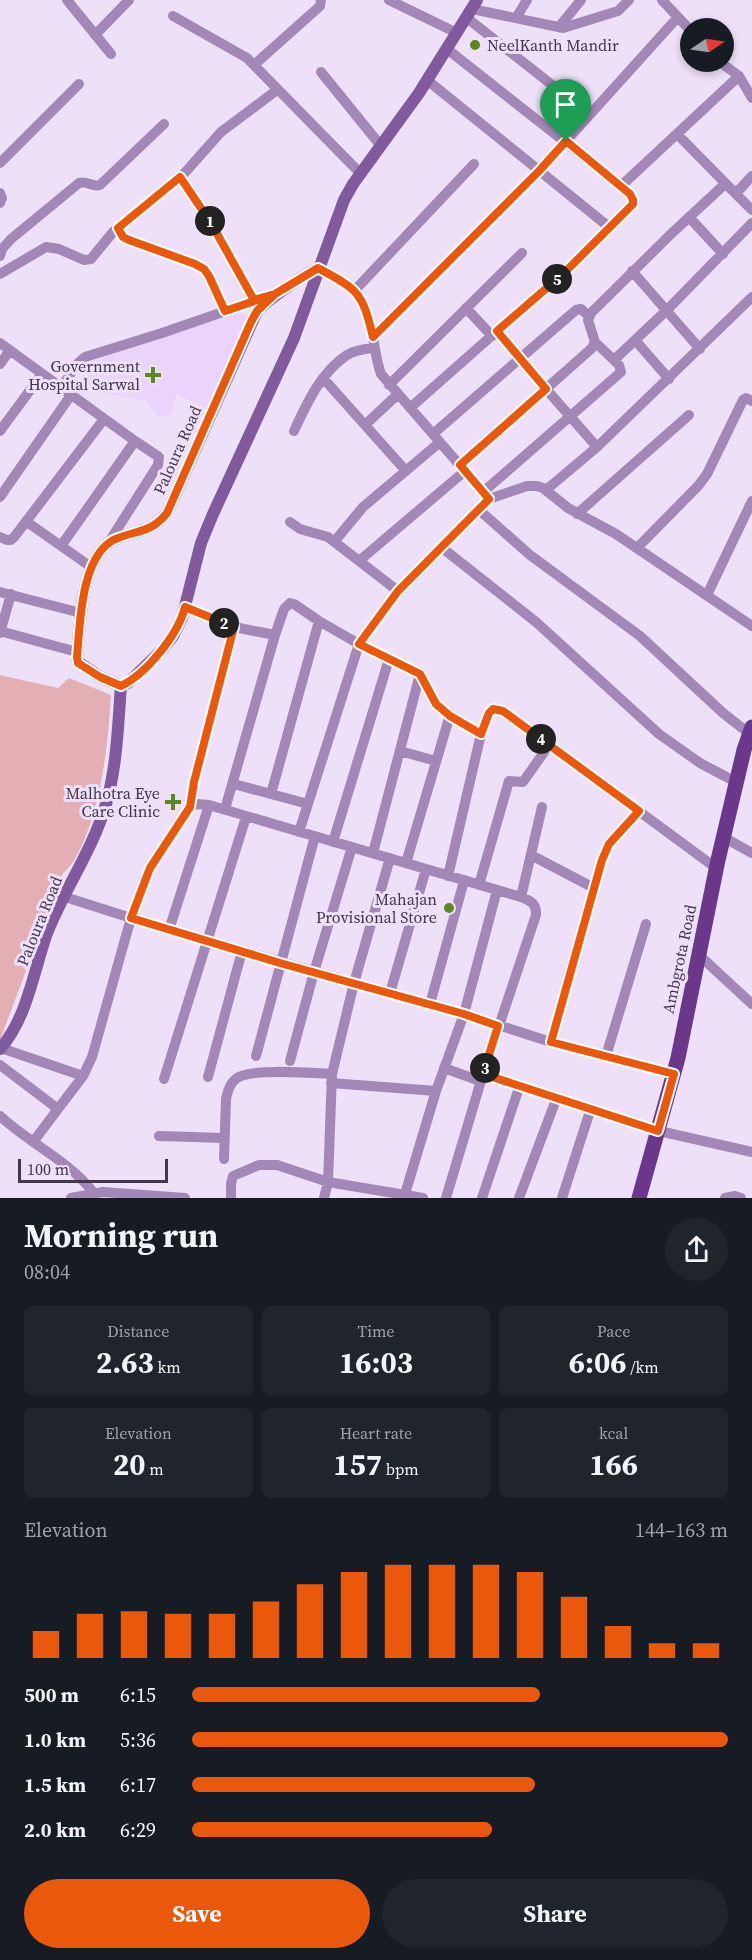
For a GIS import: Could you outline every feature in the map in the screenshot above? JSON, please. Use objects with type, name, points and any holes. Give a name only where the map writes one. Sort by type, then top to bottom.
[{"type":"main road","points":[[109,542],[101,550],[91,567],[81,613],[77,652],[78,663],[100,677],[121,686],[133,678],[162,650],[173,636],[182,618],[201,543],[294,338],[344,200],[427,80],[472,9]]},
{"type":"main road","name":"Paloura Road","points":[[109,542],[149,529],[159,523],[167,513],[257,311],[275,294],[318,268]]},
{"type":"main road","name":"Paloura Road","points":[[1,1049],[23,1008],[46,936],[106,805],[114,766],[121,686]]},
{"type":"main road","name":"Ambgrota Road","points":[[639,1198],[674,1074],[716,868],[751,730]]},
{"type":"street","points":[[66,0],[111,54]]},
{"type":"street","points":[[95,35],[129,0]]},
{"type":"street","points":[[255,65],[320,6],[321,0]]},
{"type":"street","points":[[389,0],[458,33]]},
{"type":"street","points":[[516,18],[527,0]]},
{"type":"street","points":[[559,27],[581,0]]},
{"type":"street","points":[[472,9],[567,27],[618,12],[629,0]]},
{"type":"street","points":[[294,431],[308,400],[323,378],[348,354],[374,342],[539,171],[678,17],[662,0]]},
{"type":"street","points":[[472,9],[589,114]]},
{"type":"street","points":[[174,16],[237,51],[255,65],[361,174]]},
{"type":"street","points":[[410,408],[564,273],[633,204],[632,197],[621,186],[447,50]]},
{"type":"street","points":[[321,72],[381,146]]},
{"type":"street","points":[[734,72],[739,76],[752,98]]},
{"type":"street","points":[[621,186],[739,76]]},
{"type":"street","points":[[427,80],[609,227]]},
{"type":"street","points":[[0,163],[79,84]]},
{"type":"street","points":[[0,274],[46,248],[58,249],[84,261],[91,259],[113,232],[180,177],[221,132],[277,90]]},
{"type":"street","points":[[0,256],[6,244],[79,183],[100,185],[164,124]]},
{"type":"street","points":[[677,134],[752,210]]},
{"type":"street","points":[[354,291],[474,164]]},
{"type":"street","points":[[298,832],[359,644],[398,591],[478,509],[486,496],[621,372],[621,368],[595,342],[588,323],[589,316],[689,216],[730,188],[740,189],[752,176]]},
{"type":"street","points":[[180,177],[211,223],[254,300]]},
{"type":"street","points":[[0,193],[2,198],[0,203]]},
{"type":"street","points":[[689,216],[723,254]]},
{"type":"street","points":[[614,360],[667,310],[752,223]]},
{"type":"street","points":[[118,228],[123,237],[129,240],[204,269],[225,311]]},
{"type":"street","points":[[389,385],[522,253]]},
{"type":"street","points":[[318,268],[354,291],[361,300],[368,317],[376,361],[381,374],[486,496]]},
{"type":"street","points":[[633,271],[700,349]]},
{"type":"street","points":[[61,388],[76,364],[85,357],[275,294]]},
{"type":"street","points":[[546,490],[597,447],[752,297]]},
{"type":"street","points":[[466,308],[520,358],[597,447]]},
{"type":"street","points":[[334,542],[363,507],[406,471],[520,358],[576,310],[581,309],[589,316]]},
{"type":"street","points":[[635,340],[669,379]]},
{"type":"street","points":[[359,561],[463,468],[592,348],[595,342]]},
{"type":"street","points":[[0,343],[159,456],[159,461],[109,542]]},
{"type":"street","points":[[0,364],[10,350]]},
{"type":"street","points":[[0,431],[42,374]]},
{"type":"street","points":[[323,378],[406,471]]},
{"type":"street","points":[[365,425],[398,394]]},
{"type":"street","points":[[0,497],[71,395]]},
{"type":"street","points":[[638,548],[698,486],[714,462],[743,400],[746,398],[752,400]]},
{"type":"street","points":[[577,514],[688,415]]},
{"type":"street","points":[[0,537],[11,540],[27,522],[104,419]]},
{"type":"street","points":[[61,546],[135,441]]},
{"type":"street","points":[[486,496],[527,486],[537,486],[546,490],[577,514],[638,548],[752,626]]},
{"type":"street","points":[[707,595],[752,501]]},
{"type":"street","points":[[478,509],[530,555],[640,636],[723,713],[751,730]]},
{"type":"street","points":[[27,522],[91,567]]},
{"type":"street","points":[[290,522],[300,529],[322,534],[398,591]]},
{"type":"street","points":[[441,547],[536,622],[659,734],[700,763],[736,782]]},
{"type":"street","points":[[0,591],[81,613]]},
{"type":"street","points":[[11,594],[0,632],[77,652]]},
{"type":"street","points":[[225,809],[275,635],[284,609],[290,603],[359,644],[420,674],[436,704],[450,716],[481,734]]},
{"type":"street","points":[[185,607],[234,627],[275,635]]},
{"type":"street","points":[[271,794],[319,621]]},
{"type":"street","points":[[33,1142],[83,1076],[92,1058],[131,918],[150,868],[190,807],[194,782],[234,627]]},
{"type":"street","points":[[333,842],[389,659]]},
{"type":"street","points":[[373,853],[420,674]]},
{"type":"street","points":[[448,876],[481,734],[489,713],[493,709],[498,709],[549,745],[716,868]]},
{"type":"street","points":[[406,863],[450,716]]},
{"type":"street","points":[[478,885],[509,782],[523,782],[549,745]]},
{"type":"street","points":[[400,750],[436,761]]},
{"type":"street","points":[[234,784],[308,804]]},
{"type":"street","points":[[190,807],[197,804],[225,809],[246,818],[315,836],[520,897],[534,904],[537,909],[536,915],[498,1026],[446,1198]]},
{"type":"street","points":[[169,930],[209,806]]},
{"type":"street","points":[[520,897],[543,807]]},
{"type":"street","points":[[551,1042],[594,888],[609,844],[639,811]]},
{"type":"street","points":[[164,1079],[246,818]]},
{"type":"street","points":[[256,1056],[315,836]]},
{"type":"street","points":[[723,837],[752,853]]},
{"type":"street","points":[[290,1061],[352,847]]},
{"type":"street","points":[[531,855],[594,888]]},
{"type":"street","points":[[324,1198],[327,1182],[331,1079],[354,983],[390,858]]},
{"type":"street","points":[[390,993],[426,869]]},
{"type":"street","points":[[430,1004],[464,881]]},
{"type":"street","points":[[405,1194],[436,1091],[464,1014],[497,890]]},
{"type":"street","points":[[65,897],[280,963],[464,1014],[551,1042],[674,1074]]},
{"type":"street","points":[[606,1056],[646,924]]},
{"type":"street","points":[[208,1077],[242,951]]},
{"type":"street","points":[[699,955],[752,1004]]},
{"type":"street","points":[[1,1049],[83,1076]]},
{"type":"street","points":[[0,1065],[58,1109]]},
{"type":"street","points":[[444,1068],[520,1085],[658,1131],[752,1152]]},
{"type":"street","points":[[224,1159],[228,1090],[235,1079],[242,1075],[258,1072],[436,1091]]},
{"type":"street","points":[[482,1198],[520,1085]]},
{"type":"street","points":[[519,1198],[557,1097]]},
{"type":"street","points":[[562,1198],[591,1108]]},
{"type":"street","points":[[0,1116],[83,1180],[93,1192]]},
{"type":"street","points":[[159,1136],[224,1138]]},
{"type":"street","points":[[231,1198],[233,1176],[259,1165],[277,1166],[327,1182],[423,1198]]},
{"type":"street","points":[[71,1198],[93,1192],[185,1198]]},
{"type":"street","points":[[725,1198],[735,1196],[741,1198]]},
{"type":"shaded area","name":"Government Hospital Sarwal","points":[[235,311],[249,316],[208,410],[176,394],[171,417],[158,416],[146,401],[77,388],[88,362]]},
{"type":"shaded area","points":[[0,675],[58,688],[69,678],[111,695],[102,778],[92,820],[75,860],[62,875],[0,1040]]},
{"type":"place","name":"NeelKanth Mandir","points":[[475,45]]},
{"type":"place","name":"Government Hospital Sarwal","points":[[153,375]]},
{"type":"place","name":"Malhotra Eye Care Clinic","points":[[173,802]]},
{"type":"place","name":"Mahajan Provisional Store","points":[[449,908]]},
{"type":"route","points":[[566,141],[539,171],[373,337],[361,300],[354,291],[318,268],[288,284],[275,294],[225,311],[204,269],[129,240],[123,237],[118,228],[180,177],[200,204],[254,300],[275,294],[257,311],[251,322],[167,513],[159,523],[149,529],[109,542],[101,550],[91,567],[81,613],[77,657],[78,663],[84,667],[121,686],[128,683],[162,650],[173,636],[185,607],[234,627],[194,782],[190,807],[150,868],[131,918],[280,963],[464,1014],[498,1026],[483,1074],[658,1131],[674,1074],[551,1042],[602,860],[609,844],[639,811],[503,711],[493,709],[489,713],[481,734],[443,711],[432,698],[420,674],[359,644],[398,591],[489,499],[460,465],[546,389],[497,331],[564,273],[633,204],[630,194],[566,141]]}]
